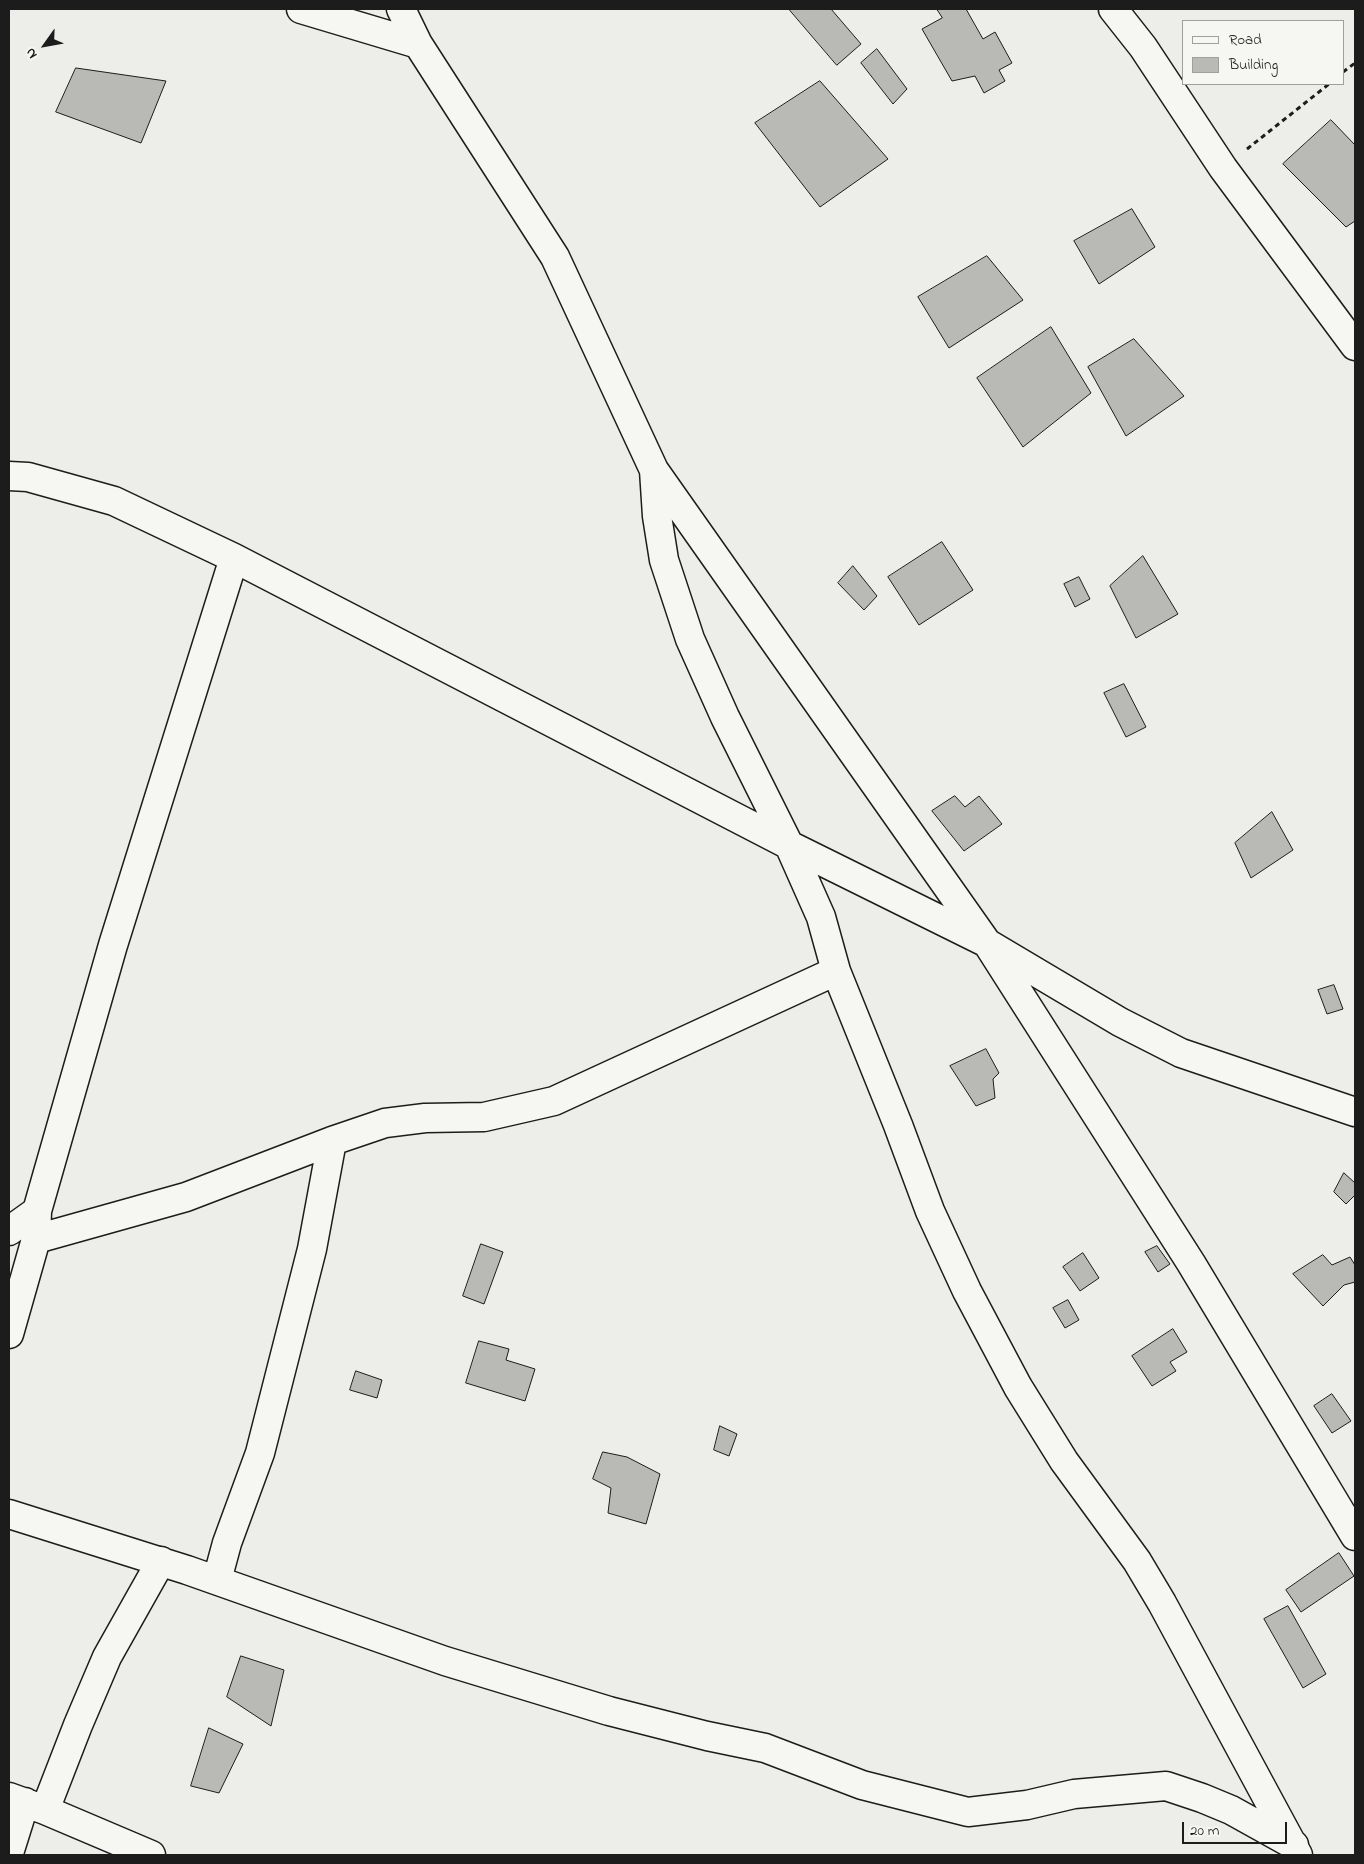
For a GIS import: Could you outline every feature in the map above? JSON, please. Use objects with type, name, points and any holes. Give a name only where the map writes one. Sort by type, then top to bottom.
[{"type":"street","points":[[301,9],[418,44]]},
{"type":"street","points":[[401,9],[418,44],[555,257],[654,470],[987,943],[1191,1263],[1355,1536]]},
{"type":"street","points":[[1113,9],[1143,47],[1223,168],[1355,346]]},
{"type":"street","points":[[654,470],[657,516],[664,560],[690,639],[725,717],[789,845],[820,917],[836,971],[898,1125],[930,1211],[966,1291],[1018,1387],[1064,1461],[1137,1561],[1296,1850]]},
{"type":"street","points":[[9,476],[28,477],[114,501],[234,558],[789,845],[987,943],[1120,1022],[1181,1053],[1355,1112]]},
{"type":"street","points":[[9,1334],[36,1239],[37,1211],[113,945],[234,558]]},
{"type":"street","points":[[36,1239],[186,1197],[332,1141],[385,1123],[425,1118],[484,1117],[554,1101],[836,971]]},
{"type":"street","points":[[217,1580],[227,1543],[262,1445],[312,1249],[332,1141]]},
{"type":"street","points":[[9,1231],[37,1211]]},
{"type":"street","points":[[9,1514],[161,1561],[445,1661],[609,1710],[707,1736],[765,1748],[862,1785],[968,1812],[1027,1805],[1074,1794],[1166,1786],[1231,1810],[1296,1850]]},
{"type":"street","points":[[9,1853],[26,1803],[78,1725],[107,1657],[161,1561]]},
{"type":"street","points":[[26,1803],[152,1855]]},
{"type":"path","points":[[1344,71],[1355,62]]},
{"type":"path","points":[[1223,168],[1328,85]]},
{"type":"building","points":[[789,9],[831,9],[861,44],[837,65]]},
{"type":"building","points":[[937,9],[966,9],[983,39],[995,32],[1012,63],[999,70],[1005,81],[984,93],[975,76],[952,81],[922,29],[942,18]]},
{"type":"building","points":[[877,49],[907,89],[893,104],[861,63]]},
{"type":"building","points":[[76,68],[166,81],[141,143],[56,112]]},
{"type":"building","points":[[820,81],[888,159],[820,207],[755,123]]},
{"type":"building","points":[[1331,120],[1355,145],[1355,221],[1346,227],[1283,164]]},
{"type":"building","points":[[1132,209],[1155,247],[1099,284],[1074,241]]},
{"type":"building","points":[[987,256],[1023,300],[949,348],[918,297]]},
{"type":"building","points":[[1051,327],[1091,393],[1023,447],[977,378]]},
{"type":"building","points":[[1134,339],[1184,396],[1126,436],[1088,367]]},
{"type":"building","points":[[942,542],[973,590],[919,625],[888,577]]},
{"type":"building","points":[[1143,556],[1178,614],[1136,638],[1110,586]]},
{"type":"building","points":[[853,566],[877,596],[864,610],[838,583]]},
{"type":"building","points":[[1079,577],[1090,599],[1075,607],[1064,584]]},
{"type":"building","points":[[1124,684],[1146,727],[1126,737],[1104,693]]},
{"type":"building","points":[[955,796],[965,807],[979,796],[1002,824],[964,851],[932,811]]},
{"type":"building","points":[[1272,812],[1293,850],[1251,878],[1235,843]]},
{"type":"building","points":[[1334,985],[1343,1009],[1327,1014],[1318,990]]},
{"type":"building","points":[[986,1049],[999,1073],[993,1079],[995,1098],[976,1106],[950,1066]]},
{"type":"building","points":[[1344,1173],[1355,1183],[1355,1195],[1346,1204],[1334,1192]]},
{"type":"building","points":[[481,1244],[503,1252],[484,1304],[463,1296]]},
{"type":"building","points":[[1157,1246],[1170,1264],[1158,1272],[1145,1252]]},
{"type":"building","points":[[1083,1253],[1099,1278],[1080,1291],[1063,1267]]},
{"type":"building","points":[[1323,1255],[1332,1265],[1350,1257],[1355,1265],[1355,1282],[1344,1285],[1323,1306],[1293,1274]]},
{"type":"building","points":[[1068,1300],[1079,1320],[1065,1328],[1053,1308]]},
{"type":"building","points":[[1173,1329],[1187,1352],[1170,1362],[1176,1371],[1152,1386],[1132,1356]]},
{"type":"building","points":[[479,1341],[509,1349],[506,1360],[535,1369],[525,1401],[466,1383]]},
{"type":"building","points":[[356,1371],[382,1380],[377,1398],[350,1390]]},
{"type":"building","points":[[1332,1394],[1351,1421],[1332,1433],[1314,1406]]},
{"type":"building","points":[[720,1426],[737,1434],[729,1456],[714,1450]]},
{"type":"building","points":[[603,1452],[627,1457],[660,1474],[646,1524],[608,1513],[611,1488],[593,1479]]},
{"type":"building","points":[[1339,1553],[1354,1576],[1301,1612],[1286,1590]]},
{"type":"building","points":[[1288,1606],[1326,1674],[1303,1688],[1264,1619]]},
{"type":"building","points":[[241,1656],[284,1670],[271,1726],[227,1697]]},
{"type":"building","points":[[209,1728],[243,1744],[219,1793],[191,1786]]}]
